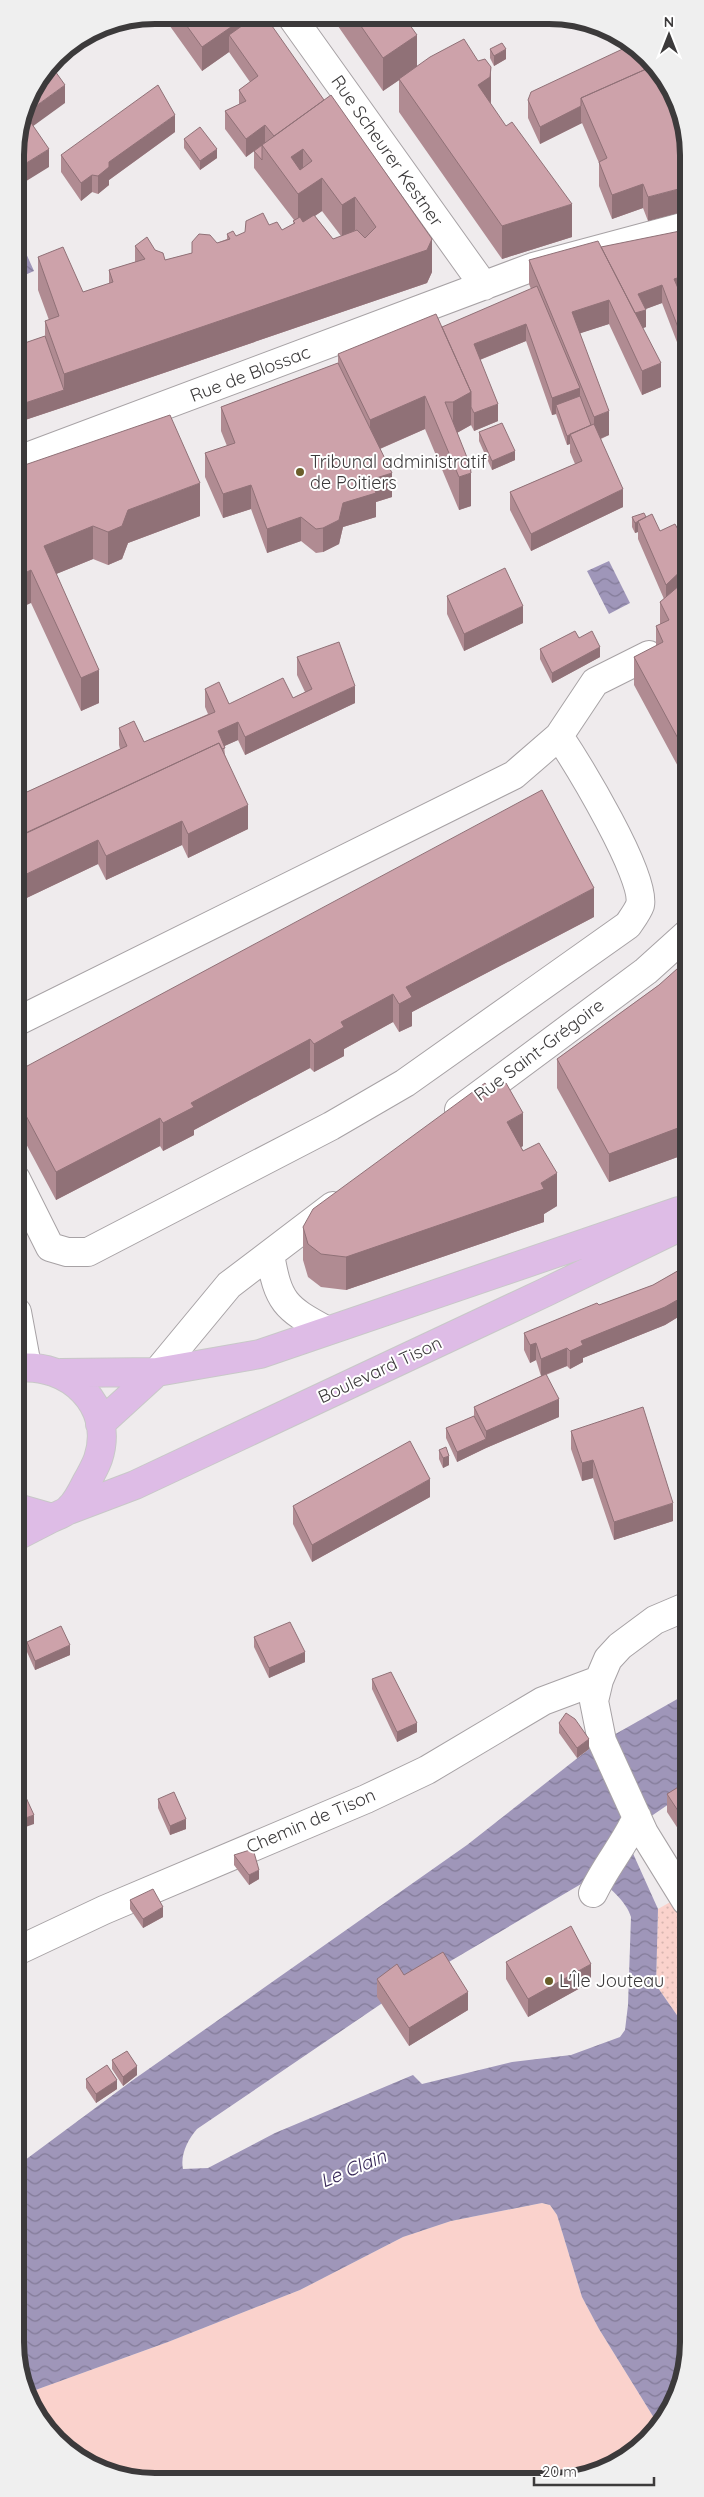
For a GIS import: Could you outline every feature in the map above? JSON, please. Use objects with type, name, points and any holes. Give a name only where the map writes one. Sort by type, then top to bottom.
[{"type":"main road","points":[[61,1373],[157,1372],[260,1354],[680,1211]]},
{"type":"main road","name":"Boulevard Tison","points":[[24,1532],[61,1514],[135,1485],[680,1227]]},
{"type":"main road","points":[[24,1367],[50,1369],[61,1373],[82,1389],[97,1411],[101,1441],[98,1458],[83,1490],[61,1514],[24,1509]]},
{"type":"main road","points":[[100,1424],[157,1372]]},
{"type":"street","name":"Rue Scheurer Kestner","points":[[297,24],[484,286]]},
{"type":"street","name":"Rue de Blossac","points":[[24,458],[533,267],[680,228]]},
{"type":"street","points":[[24,1018],[514,775],[559,736],[595,682],[649,655]]},
{"type":"street","points":[[24,1195],[50,1247],[67,1252],[88,1252],[331,1126],[405,1083],[628,924],[640,904],[638,880],[592,787],[559,736]]},
{"type":"street","name":"Rue Saint-Grégoire","points":[[440,1124],[646,970],[680,940]]},
{"type":"street","points":[[157,1372],[229,1285],[353,1191]]},
{"type":"street","points":[[270,1254],[275,1284],[283,1300],[299,1316],[326,1330]]},
{"type":"street","points":[[680,1609],[655,1620],[632,1636],[608,1659],[599,1680],[594,1701],[602,1741],[641,1825],[680,1892]]},
{"type":"street","name":"Chemin de Tison","points":[[24,1948],[104,1910],[366,1799],[426,1770],[543,1701],[599,1680]]},
{"type":"street","points":[[597,1886],[627,1840],[641,1825]]},
{"type":"shaded area","points":[[680,1897],[680,2020],[656,1985],[658,1909]]},
{"type":"shaded area","points":[[542,2203],[550,2205],[557,2215],[582,2297],[599,2329],[655,2419],[636,2441],[615,2456],[583,2469],[566,2472],[138,2472],[129,2471],[97,2460],[82,2451],[56,2429],[37,2400],[34,2391],[168,2342],[300,2290],[403,2237],[451,2221]]},
{"type":"water","points":[[24,249],[34,271],[24,275]]},
{"type":"water","points":[[609,561],[630,603],[609,614],[587,571]]},
{"type":"water","name":"Le Clain","points":[[680,1698],[680,1796],[647,1819],[631,1849],[658,1909],[656,1985],[680,2020],[680,2351],[676,2376],[667,2400],[655,2419],[599,2329],[582,2297],[557,2215],[550,2205],[542,2203],[451,2221],[403,2237],[300,2290],[168,2342],[34,2391],[26,2368],[24,2342],[24,2161],[133,2080],[467,1845],[589,1749]],"holes":[[[593,1877],[610,1889],[625,1905],[631,1917],[628,2005],[625,2030],[620,2037],[571,2055],[512,2062],[422,2084],[413,2075],[275,2133],[208,2168],[183,2169],[185,2148],[197,2129],[403,1989]]]},
{"type":"building","points":[[185,24],[235,24],[202,47]]},
{"type":"building","points":[[245,24],[271,24],[324,100],[274,136],[265,125],[246,139],[225,111],[246,101],[239,90],[258,76],[229,35]]},
{"type":"building","points":[[360,24],[409,24],[417,35],[383,58]]},
{"type":"building","points":[[464,39],[478,61],[485,59],[491,67],[490,77],[478,85],[506,126],[512,122],[572,204],[502,226],[399,79],[430,57]]},
{"type":"building","points":[[502,43],[506,49],[494,56],[490,49]]},
{"type":"building","points":[[625,48],[636,56],[647,68],[581,98],[581,106],[540,127],[528,100],[531,92]]},
{"type":"building","points":[[647,68],[662,87],[678,129],[680,189],[648,197],[643,184],[612,195],[599,162],[607,158],[581,98]]},
{"type":"building","points":[[54,70],[65,85],[33,108],[37,97]]},
{"type":"building","points":[[158,85],[175,115],[109,162],[109,167],[98,176],[92,175],[81,183],[61,155]]},
{"type":"building","points":[[331,95],[432,239],[427,250],[64,374],[45,321],[59,316],[38,257],[63,247],[83,292],[113,282],[109,270],[145,259],[135,246],[147,237],[155,250],[163,253],[165,260],[192,253],[192,242],[199,234],[210,235],[217,243],[230,239],[227,234],[233,231],[236,236],[245,232],[246,221],[263,213],[269,225],[277,222],[282,230],[295,223],[293,221],[300,217],[303,222],[314,215],[333,239],[357,230],[365,238],[376,227],[355,197],[342,205],[322,178],[298,194],[262,145]],"holes":[[[303,149],[312,161],[300,170],[291,157]]]},
{"type":"building","points":[[29,119],[49,149],[24,164],[24,146]]},
{"type":"building","points":[[200,127],[217,149],[200,161],[184,139]]},
{"type":"building","points":[[262,145],[262,160],[254,151]]},
{"type":"building","points":[[680,231],[680,277],[674,279],[680,293],[680,333],[662,285],[638,294],[646,310],[635,313],[601,247]]},
{"type":"building","points":[[598,241],[661,363],[642,371],[609,300],[572,312],[609,411],[594,417],[529,260]]},
{"type":"building","points":[[537,286],[580,388],[552,398],[526,324],[474,344],[498,404],[474,413],[471,407],[471,392],[442,327]]},
{"type":"building","points":[[436,314],[471,392],[453,402],[445,402],[470,465],[471,473],[459,477],[425,396],[370,420],[338,354]]},
{"type":"building","points":[[45,336],[64,390],[24,403],[24,343]]},
{"type":"building","name":"Tribunal administratif de Poitiers","points":[[338,363],[392,473],[370,480],[376,493],[343,503],[339,520],[323,528],[316,529],[301,517],[267,529],[251,485],[223,494],[205,453],[235,443],[221,407]]},
{"type":"building","points":[[580,396],[591,425],[567,436],[556,405]]},
{"type":"building","points":[[170,415],[200,483],[128,510],[122,526],[108,532],[93,526],[44,546],[99,670],[81,678],[31,570],[24,573],[24,465]]},
{"type":"building","points":[[502,423],[515,451],[492,461],[479,432]]},
{"type":"building","points":[[594,424],[623,489],[531,534],[510,492],[582,461],[570,434]]},
{"type":"building","points":[[644,513],[646,517],[635,523],[632,517]]},
{"type":"building","points":[[652,514],[660,531],[675,524],[680,533],[680,572],[666,585],[638,521]]},
{"type":"building","points":[[505,568],[523,606],[464,634],[447,596]]},
{"type":"building","points":[[680,585],[680,742],[634,657],[663,642],[656,626],[669,620],[660,602]]},
{"type":"building","points":[[575,631],[579,638],[592,631],[600,647],[552,673],[540,649]]},
{"type":"building","points":[[339,642],[355,686],[245,737],[238,722],[218,731],[225,748],[222,749],[219,743],[24,834],[24,793],[127,746],[119,728],[134,721],[144,742],[215,712],[205,689],[219,682],[229,704],[283,678],[293,698],[312,689],[297,657]]},
{"type":"building","points":[[219,743],[248,805],[188,834],[182,821],[106,856],[98,840],[24,875],[24,834]]},
{"type":"building","points":[[542,790],[594,888],[406,987],[412,997],[399,1004],[393,994],[341,1022],[344,1027],[314,1044],[310,1039],[191,1103],[194,1107],[163,1123],[160,1118],[56,1172],[24,1112],[24,1068]]},
{"type":"building","points":[[680,966],[680,1127],[609,1154],[557,1059],[659,985]]},
{"type":"building","points":[[485,1083],[490,1092],[506,1083],[523,1113],[507,1122],[523,1151],[539,1143],[557,1173],[541,1183],[544,1189],[346,1257],[321,1254],[308,1244],[303,1227],[313,1209]]},
{"type":"building","points":[[680,1270],[680,1299],[665,1307],[581,1341],[583,1345],[570,1351],[567,1348],[541,1359],[536,1343],[530,1345],[524,1333],[597,1303],[599,1305],[653,1285]]},
{"type":"building","points":[[546,1374],[559,1399],[486,1431],[474,1407]]},
{"type":"building","points":[[643,1407],[673,1503],[614,1522],[593,1460],[582,1463],[571,1431]]},
{"type":"building","points":[[474,1416],[486,1439],[457,1452],[446,1428]]},
{"type":"building","points":[[410,1441],[430,1479],[312,1545],[293,1506]]},
{"type":"building","points":[[446,1447],[449,1456],[443,1458],[439,1450]]},
{"type":"building","points":[[290,1622],[305,1652],[269,1668],[254,1637]]},
{"type":"building","points":[[61,1626],[70,1645],[35,1661],[27,1642]]},
{"type":"building","points":[[391,1672],[417,1723],[397,1732],[372,1679]]},
{"type":"building","points":[[566,1713],[575,1719],[589,1739],[577,1748],[559,1723]]},
{"type":"building","points":[[680,1786],[680,1814],[667,1794]]},
{"type":"building","points":[[174,1792],[186,1819],[170,1826],[158,1799]]},
{"type":"building","points":[[24,1793],[34,1815],[24,1819]]},
{"type":"building","points":[[253,1849],[259,1870],[249,1875],[234,1855]]},
{"type":"building","points":[[153,1889],[163,1907],[143,1919],[130,1900]]},
{"type":"building","points":[[571,1926],[591,1964],[528,1999],[506,1962]]},
{"type":"building","points":[[443,1952],[468,1992],[409,2028],[377,1979],[397,1964],[404,1975]]},
{"type":"building","points":[[127,2051],[137,2066],[123,2077],[112,2060]]},
{"type":"building","points":[[107,2065],[117,2080],[96,2094],[86,2079]]},
{"type":"place","name":"Tribunal administratif de Poitiers","points":[[300,472]]},
{"type":"place","name":"L'Île Jouteau","points":[[549,1981]]}]
